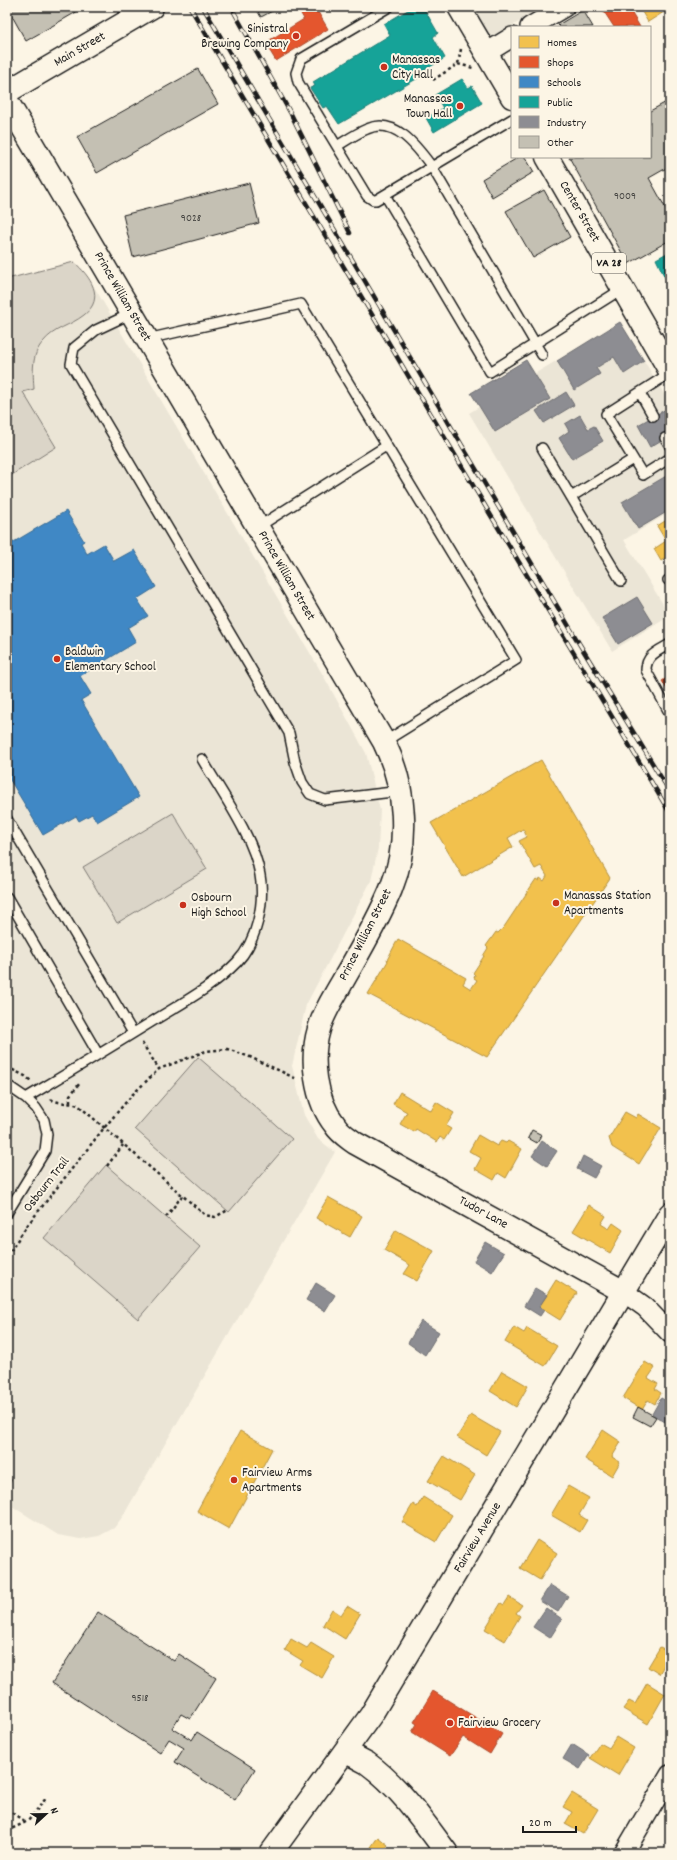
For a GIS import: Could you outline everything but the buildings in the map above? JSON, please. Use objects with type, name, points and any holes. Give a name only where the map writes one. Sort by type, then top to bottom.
[{"type":"main road","name":"Main Street","points":[[7,92],[152,7]]},
{"type":"main road","points":[[459,7],[482,61],[511,96]]},
{"type":"main road","name":"Prince William Street","points":[[7,101],[384,742],[394,763],[401,791],[403,831],[401,848],[394,878],[376,921],[321,1022],[316,1043],[315,1056],[317,1078]]},
{"type":"main road","name":"Center Street","points":[[548,158],[624,288],[670,372]]},
{"type":"main road","name":"Tudor Lane","points":[[317,1078],[321,1099],[327,1112],[343,1134],[624,1292]]},
{"type":"main road","name":"Fairview Avenue","points":[[271,1853],[372,1715],[670,1214]]},
{"type":"main road","points":[[345,1752],[367,1763],[398,1791],[414,1809],[447,1853]]},
{"type":"street","points":[[532,26],[564,7]]},
{"type":"street","points":[[482,61],[511,38]]},
{"type":"street","name":"Tudor Lane","points":[[624,1292],[644,1307],[670,1333]]},
{"type":"street","points":[[624,1853],[670,1775]]},
{"type":"lane","points":[[389,7],[301,59],[296,73],[298,82],[367,196],[373,200],[385,195],[511,120]]},
{"type":"lane","points":[[337,146],[368,128],[383,127],[401,132],[410,139],[432,167],[542,355]]},
{"type":"lane","points":[[385,195],[490,372],[624,288]]},
{"type":"lane","points":[[146,339],[300,304],[516,660],[384,742]]},
{"type":"lane","points":[[132,313],[96,330],[74,348],[71,364],[289,733],[295,762],[302,782],[310,794],[325,800],[401,791]]},
{"type":"lane","points":[[670,372],[606,414],[643,475],[670,458]]},
{"type":"lane","points":[[640,393],[653,416]]},
{"type":"lane","points":[[665,438],[670,446]]},
{"type":"lane","points":[[258,527],[386,446]]},
{"type":"lane","points":[[542,448],[621,581]]},
{"type":"lane","points":[[571,497],[633,459]]},
{"type":"lane","points":[[670,644],[650,656],[646,662],[646,670],[670,714]]},
{"type":"lane","points":[[26,1098],[205,989],[237,962],[250,942],[258,919],[262,896],[260,875],[255,854],[242,828],[202,759]]},
{"type":"lane","points":[[7,819],[133,1033]]},
{"type":"lane","points":[[7,897],[98,1054]]},
{"type":"lane","points":[[7,1085],[26,1098],[36,1108],[44,1120],[47,1134],[45,1151],[7,1213]]},
{"type":"path","points":[[458,64],[463,42]]},
{"type":"path","points":[[433,80],[458,64],[482,61]]},
{"type":"path","points":[[136,1046],[142,1042],[159,1069],[183,1059],[206,1052],[227,1049],[264,1063],[295,1079],[317,1078]]},
{"type":"path","points":[[7,1067],[25,1076]]},
{"type":"path","name":"Osbourn Trail","points":[[7,1256],[26,1227],[104,1128],[132,1095],[159,1069]]},
{"type":"path","points":[[70,1102],[70,1095],[85,1077]]},
{"type":"path","points":[[54,1101],[70,1102],[78,1105],[182,1196],[209,1217],[215,1217],[228,1210]]},
{"type":"path","points":[[107,1166],[123,1145]]},
{"type":"path","points":[[166,1217],[182,1196]]},
{"type":"path","points":[[7,1474],[10,1480],[7,1495]]},
{"type":"path","points":[[7,1831],[33,1817],[47,1797]]},
{"type":"path","points":[[7,1809],[26,1822]]},
{"type":"shaded area","points":[[472,7],[544,7],[495,36],[489,37]]},
{"type":"shaded area","name":"Osbourn High School","points":[[74,262],[83,270],[96,290],[323,675],[366,753],[380,810],[378,848],[371,881],[306,1005],[292,1066],[304,1115],[318,1139],[335,1152],[123,1516],[114,1528],[99,1536],[81,1539],[58,1535],[7,1503],[7,279]]},
{"type":"shaded area","points":[[74,262],[90,280],[95,294],[94,302],[91,308],[84,315],[52,333],[39,347],[36,352],[33,370],[34,389],[23,392],[56,447],[7,478],[7,279]]},
{"type":"shaded area","points":[[621,322],[670,404],[670,512],[624,540],[670,616],[612,651],[469,413]]},
{"type":"shaded area","points":[[173,813],[207,869],[117,923],[83,867]]},
{"type":"shaded area","points":[[198,1057],[292,1139],[229,1212],[135,1129]]},
{"type":"shaded area","points":[[106,1165],[200,1247],[138,1319],[44,1238]]},
{"type":"railway","points":[[190,7],[487,509],[670,813]]},
{"type":"railway","points":[[203,7],[580,645],[670,792]]},
{"type":"railway","points":[[234,12],[291,114],[350,233]]},
{"type":"place","name":"Sinistral Brewing Company","points":[[296,36]]},
{"type":"place","name":"Manassas City Hall","points":[[384,67]]},
{"type":"place","name":"Manassas Town Hall","points":[[460,106]]},
{"type":"place","name":"Baldwin Elementary School","points":[[57,659]]},
{"type":"place","name":"Manassas Station Apartments","points":[[556,903]]},
{"type":"place","name":"Osbourn High School","points":[[183,905]]},
{"type":"place","name":"Fairview Arms Apartments","points":[[234,1480]]},
{"type":"place","name":"Fairview Grocery","points":[[450,1723]]}]
